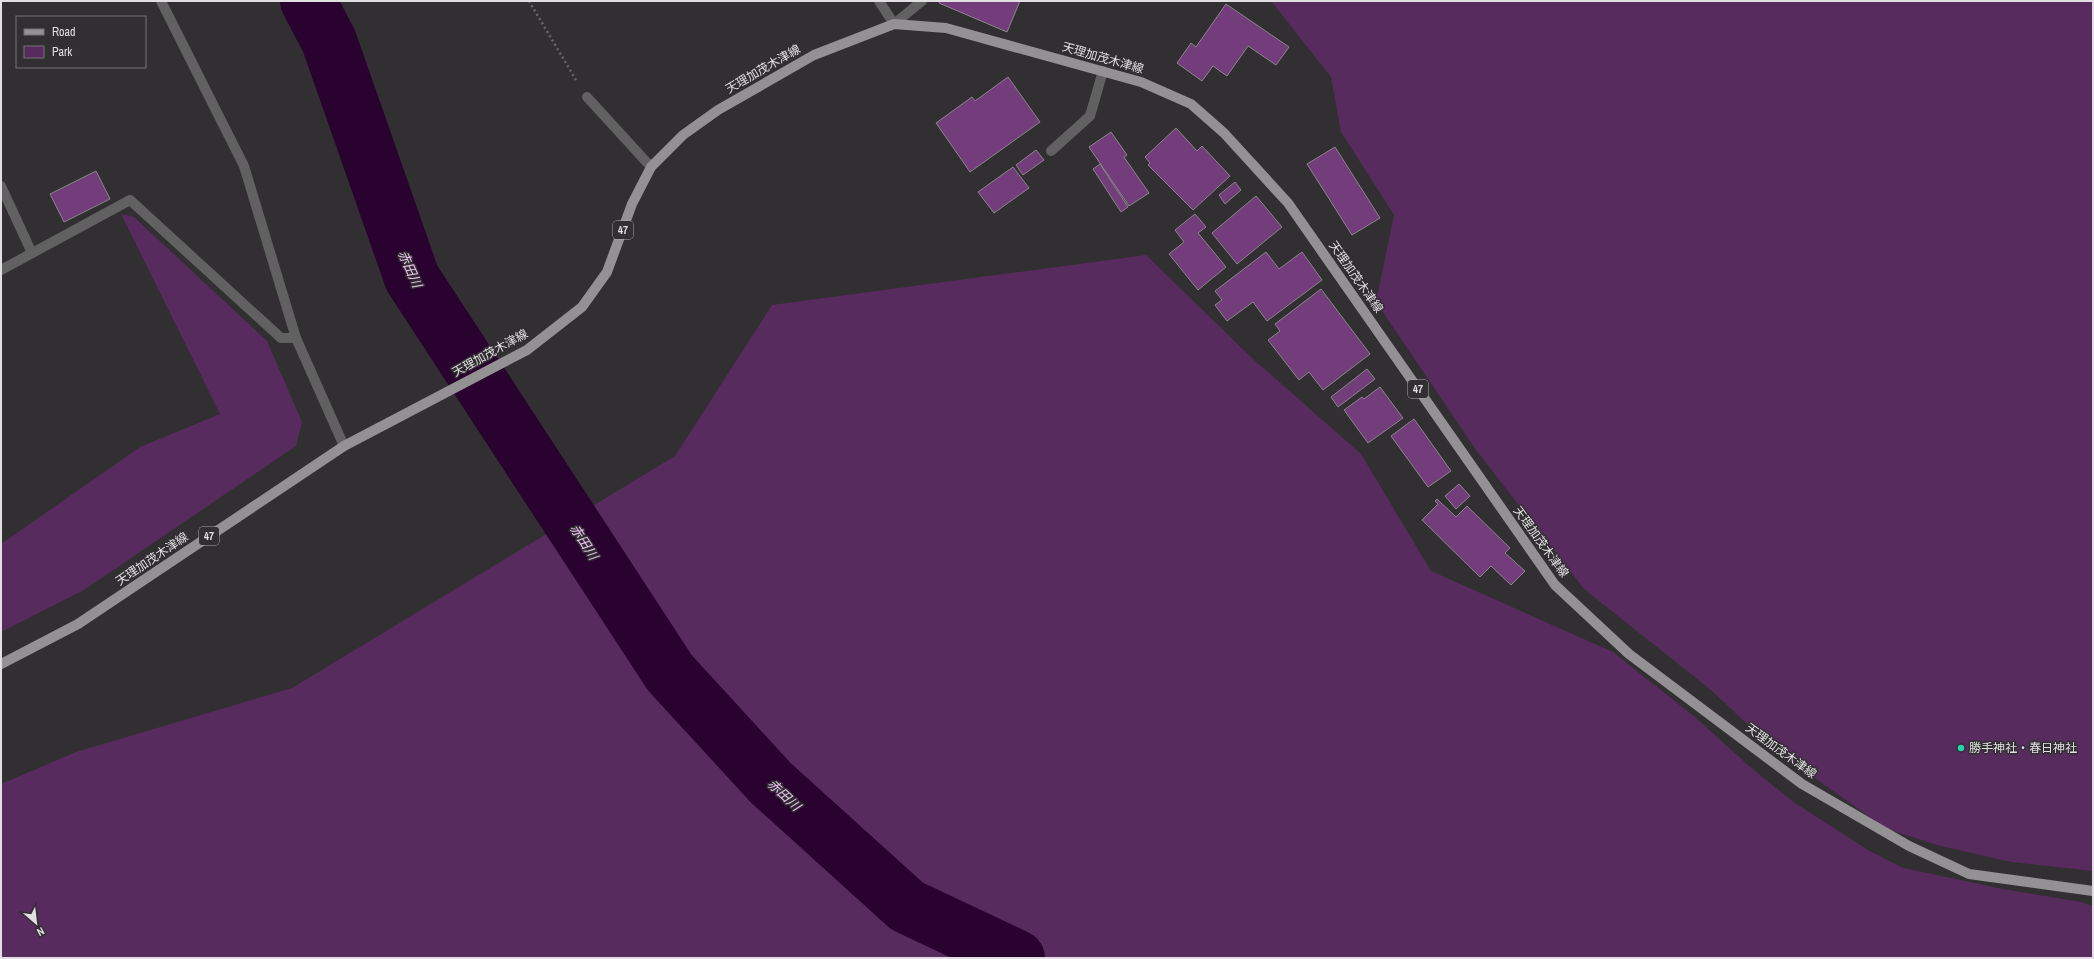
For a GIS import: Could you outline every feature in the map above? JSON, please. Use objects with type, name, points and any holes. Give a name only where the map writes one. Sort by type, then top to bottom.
[{"type":"main road","name":"天理加茂木津線","points":[[1,664],[78,624],[344,446],[527,350],[582,307],[608,272],[632,204],[652,167],[683,135],[718,110],[814,55],[894,24],[946,28],[1141,82],[1191,104],[1224,133],[1288,203],[1555,585],[1629,654],[1802,784],[1909,846],[1969,874],[2093,891]]},
{"type":"street","points":[[161,1],[244,166],[296,338],[344,446]]},
{"type":"street","points":[[879,1],[894,24],[922,1]]},
{"type":"street","points":[[1051,151],[1090,116],[1103,71]]},
{"type":"street","points":[[587,97],[652,167]]},
{"type":"street","points":[[1,186],[32,253]]},
{"type":"street","points":[[1,270],[130,200],[281,338],[296,338]]},
{"type":"path","points":[[530,1],[587,97]]},
{"type":"green space","points":[[1271,1],[2093,1],[2093,871],[2011,862],[1937,845],[1887,829],[1775,750],[1711,690],[1584,589],[1476,450],[1376,302],[1394,215],[1341,132],[1331,77]]},
{"type":"green space","points":[[121,214],[134,217],[267,341],[302,422],[296,446],[84,590],[1,632],[1,544],[140,447],[220,414]]},
{"type":"green space","points":[[1146,255],[1252,358],[1361,454],[1431,571],[1613,652],[1696,718],[1748,765],[1792,801],[1868,850],[1903,868],[2003,889],[2081,902],[2093,906],[2093,958],[1,958],[1,784],[76,752],[292,688],[675,456],[772,305]]},
{"type":"building","points":[[940,1],[1020,1],[1007,32],[939,3]]},
{"type":"building","points":[[1226,4],[1289,47],[1276,65],[1248,46],[1227,76],[1213,66],[1202,81],[1177,63],[1191,43],[1196,47]]},
{"type":"building","points":[[1008,77],[1040,122],[970,172],[936,123],[972,97],[975,101]]},
{"type":"building","points":[[1176,128],[1197,151],[1202,146],[1230,176],[1193,210],[1148,165],[1150,163],[1145,157]]},
{"type":"building","points":[[1111,132],[1127,155],[1124,157],[1149,193],[1129,206],[1089,147]]},
{"type":"building","points":[[1335,147],[1380,218],[1352,235],[1307,164]]},
{"type":"building","points":[[1036,150],[1044,160],[1023,175],[1016,165]]},
{"type":"building","points":[[1100,164],[1128,207],[1121,212],[1093,169]]},
{"type":"building","points":[[1013,167],[1029,188],[994,213],[978,192]]},
{"type":"building","points":[[96,171],[110,199],[64,222],[50,194]]},
{"type":"building","points":[[1235,182],[1241,190],[1225,204],[1219,195]]},
{"type":"building","points":[[1256,196],[1282,227],[1237,264],[1212,233]]},
{"type":"building","points":[[1195,214],[1206,227],[1198,233],[1226,267],[1198,290],[1169,254],[1184,242],[1175,230]]},
{"type":"building","points":[[1266,252],[1279,269],[1302,252],[1322,280],[1267,321],[1253,302],[1227,321],[1215,305],[1222,300],[1215,291]]},
{"type":"building","points":[[1321,289],[1370,354],[1323,390],[1309,372],[1299,380],[1268,340],[1280,331],[1275,324]]},
{"type":"building","points":[[1367,369],[1375,379],[1338,407],[1331,397]]},
{"type":"building","points":[[1380,387],[1403,418],[1368,443],[1344,410],[1362,397],[1364,399]]},
{"type":"building","points":[[1414,419],[1451,471],[1428,487],[1391,436]]},
{"type":"building","points":[[1459,484],[1470,496],[1456,509],[1445,496]]},
{"type":"building","points":[[1437,499],[1456,517],[1467,506],[1510,548],[1505,553],[1525,571],[1511,585],[1491,566],[1480,577],[1422,520],[1438,504],[1435,501]]},
{"type":"waterway","name":"赤田川","points":[[308,1],[329,41],[412,278],[670,673],[771,783],[907,906],[1017,958]]},
{"type":"place","name":"勝手神社・春日神社","points":[[1961,748]]}]
